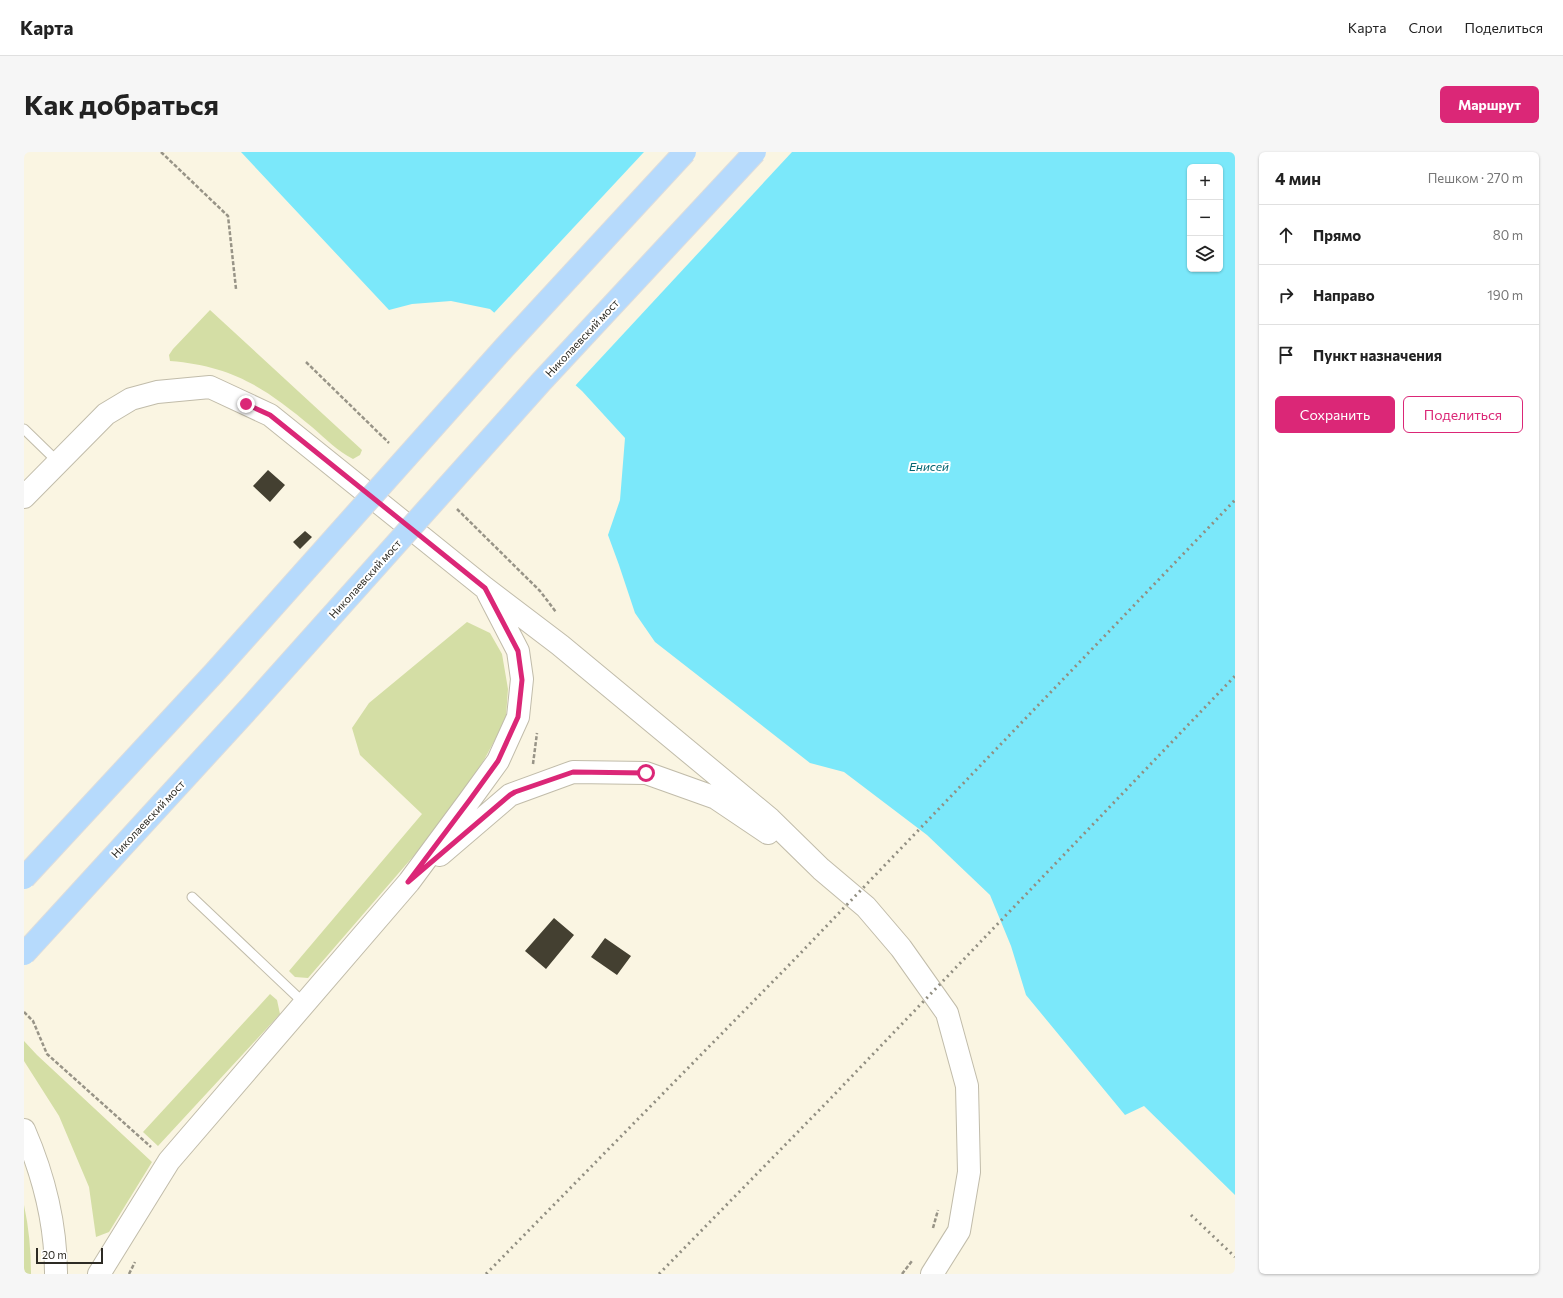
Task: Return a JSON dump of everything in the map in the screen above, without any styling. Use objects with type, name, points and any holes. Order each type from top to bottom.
[{"type":"main road","points":[[24,878],[214,673],[504,348],[685,152]]},
{"type":"main road","name":"Николаевский мост","points":[[24,954],[252,705],[541,382],[755,152]]},
{"type":"main road","points":[[24,497],[106,414],[131,399],[157,392],[210,387],[270,415],[485,588],[560,645],[770,818],[821,869],[866,907],[896,942],[946,1013],[968,1086],[969,1172],[959,1231],[932,1274]]},
{"type":"main road","points":[[99,1274],[169,1161],[408,882],[498,761],[518,717],[522,680],[518,651],[485,588]]},
{"type":"main road","points":[[408,882],[510,795],[573,772],[646,773],[716,798],[821,869]]},
{"type":"main road","points":[[24,1130],[35,1155],[46,1188],[56,1257],[56,1274]]},
{"type":"lane","points":[[24,429],[58,462]]},
{"type":"lane","points":[[192,897],[305,1004]]},
{"type":"path","points":[[161,152],[228,216],[236,289]]},
{"type":"path","points":[[24,1012],[33,1021],[47,1054],[152,1147]]},
{"type":"green space","points":[[210,310],[362,450],[360,455],[353,459],[342,452],[279,401],[247,381],[212,368],[170,361],[169,355],[173,349]]},
{"type":"green space","points":[[467,622],[490,633],[502,654],[508,689],[506,716],[498,734],[484,760],[442,823],[308,978],[295,977],[289,971],[422,814],[360,755],[352,728],[369,703]]},
{"type":"green space","points":[[270,994],[277,1000],[280,1014],[158,1146],[143,1132]]},
{"type":"green space","points":[[24,1041],[37,1055],[152,1162],[109,1232],[96,1237],[89,1187],[59,1116],[24,1061]]},
{"type":"green space","points":[[24,1205],[31,1257],[31,1274],[24,1274]]},
{"type":"water","name":"Енисей","points":[[241,152],[1235,152],[1235,1195],[1144,1106],[1125,1115],[1026,995],[1011,946],[990,895],[927,835],[844,772],[810,763],[655,642],[635,613],[608,535],[620,500],[625,438],[582,391],[490,309],[451,301],[412,304],[389,310]]},
{"type":"pier","points":[[644,152],[792,152],[574,387],[493,314]]},
{"type":"building","points":[[268,470],[285,485],[270,502],[253,486]]},
{"type":"building","points":[[305,531],[312,537],[300,549],[293,542]]},
{"type":"building","points":[[554,918],[574,935],[546,969],[525,951]]},
{"type":"building","points":[[605,938],[631,956],[617,975],[591,957]]},
{"type":"railway","points":[[486,1274],[792,962],[1235,500]]},
{"type":"railway","points":[[659,1274],[832,1097],[1235,676]]},
{"type":"railway","points":[[1191,1215],[1235,1257]]},
{"type":"route","points":[[246,404],[270,415],[485,588],[518,651],[522,680],[518,717],[498,761],[408,882],[515,792],[573,772],[646,773]]}]
